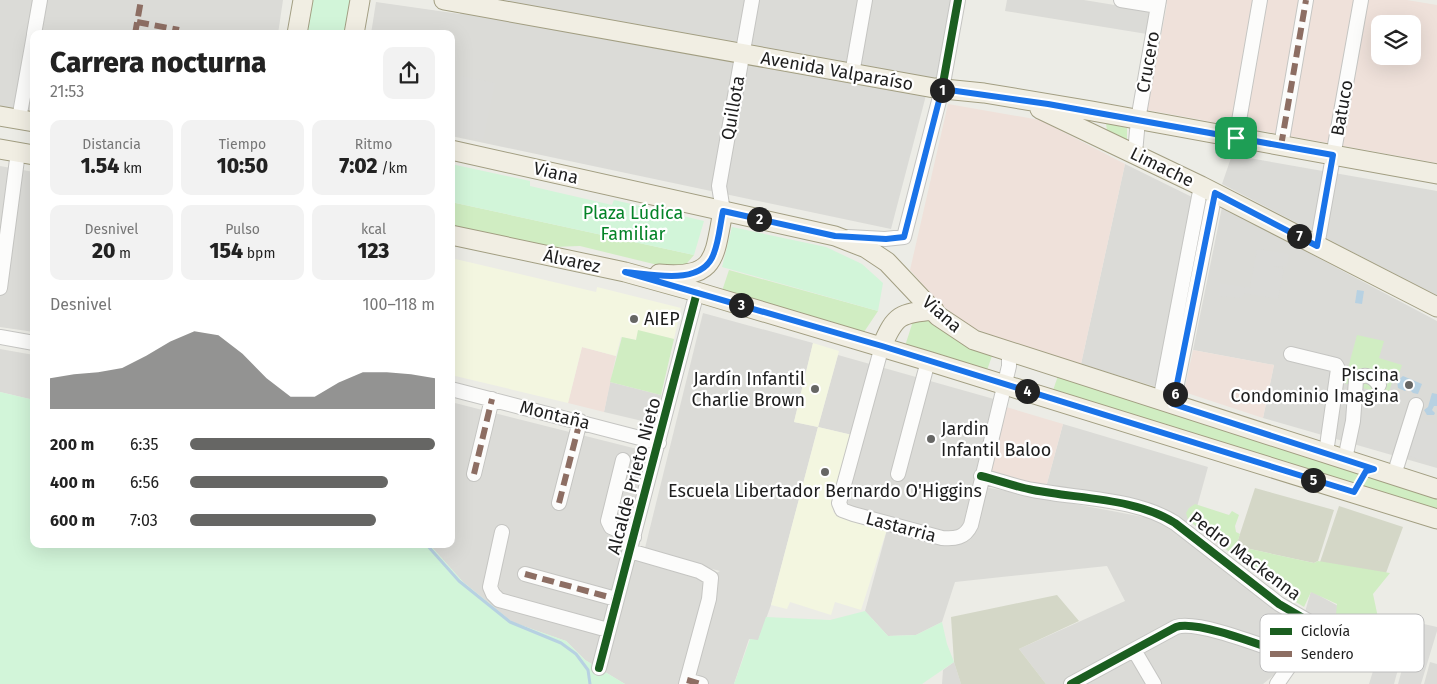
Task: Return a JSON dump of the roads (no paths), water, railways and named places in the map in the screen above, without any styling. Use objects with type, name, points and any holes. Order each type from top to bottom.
[{"type":"main road","points":[[298,30],[302,0]]},
{"type":"main road","points":[[355,30],[360,0]]},
{"type":"main road","name":"Avenida Valparaíso","points":[[444,0],[852,74],[1018,99],[1437,174]]},
{"type":"main road","name":"Limache","points":[[1018,99],[1135,153],[1437,307]]},
{"type":"main road","points":[[0,116],[29,123],[17,152]]},
{"type":"main road","name":"Viana","points":[[455,151],[835,236],[866,248],[887,262],[934,310],[954,328],[968,336],[1009,352],[1437,488]]},
{"type":"main road","points":[[625,272],[681,276],[694,274],[705,267],[714,254],[723,211]]},
{"type":"main road","name":"Álvarez","points":[[455,236],[625,272],[697,292],[882,346],[1437,519]]},
{"type":"main road","points":[[882,346],[891,326],[899,317],[909,312],[934,310]]},
{"type":"main road","points":[[1354,492],[1366,471],[1374,469]]},
{"type":"street","points":[[35,30],[40,0]]},
{"type":"street","name":"Quillota","points":[[723,211],[720,186],[752,0]]},
{"type":"street","points":[[852,74],[865,0]]},
{"type":"street","points":[[835,236],[886,239],[904,237],[942,89],[958,0]]},
{"type":"street","points":[[1121,0],[1159,3]]},
{"type":"street","points":[[1236,138],[1260,0]]},
{"type":"street","points":[[1281,146],[1306,0]]},
{"type":"street","name":"Batuco","points":[[1317,246],[1361,0]]},
{"type":"street","name":"Crucero","points":[[1135,153],[1138,120],[1159,3]]},
{"type":"street","points":[[29,123],[30,105]]},
{"type":"street","points":[[0,288],[17,152]]},
{"type":"street","points":[[702,206],[720,186]]},
{"type":"street","points":[[1167,402],[1208,190]]},
{"type":"street","name":"Alcalde Prieto Nieto","points":[[599,668],[697,292]]},
{"type":"street","points":[[0,337],[30,343]]},
{"type":"street","name":"Lastarria","points":[[882,346],[840,504],[842,510],[942,538],[956,539],[965,534],[971,525],[981,476]]},
{"type":"street","points":[[981,476],[1004,384],[1009,352]]},
{"type":"street","points":[[1291,354],[1336,365],[1338,369],[1326,453]]},
{"type":"street","points":[[898,474],[928,361]]},
{"type":"street","points":[[1345,460],[1353,421],[1356,380],[1366,375],[1371,376],[1379,385]]},
{"type":"street","name":"Montaña","points":[[455,390],[659,443]]},
{"type":"street","points":[[474,474],[492,399]]},
{"type":"street","points":[[1394,475],[1416,405]]},
{"type":"street","points":[[560,503],[580,421]]},
{"type":"street","points":[[623,460],[608,525],[632,544],[699,571],[711,578],[712,582],[708,599],[686,682],[701,684]]},
{"type":"street","points":[[966,506],[977,464],[985,460]]},
{"type":"street","name":"Pedro Mackenna","points":[[981,476],[1032,490],[1139,507],[1167,518],[1279,604],[1296,614]]},
{"type":"street","points":[[502,532],[490,587],[492,594],[498,600],[608,630]]},
{"type":"street","points":[[524,574],[616,599]]},
{"type":"street","name":"Pedro Mackenna","points":[[1071,684],[1176,627],[1185,624],[1204,628],[1260,646]]},
{"type":"street","points":[[1134,650],[1154,684]]},
{"type":"street","points":[[1277,684],[1285,672]]},
{"type":"water","points":[[1357,290],[1364,291],[1362,304],[1355,303]]},
{"type":"water","name":"Piscina Condominio Imagina","points":[[1403,376],[1422,384],[1418,394],[1413,393],[1408,388],[1405,391],[1398,388],[1397,381]]},
{"type":"water","points":[[1432,393],[1437,394],[1437,406],[1434,406],[1432,410],[1435,413],[1434,415],[1427,415],[1424,410],[1428,407]]},
{"type":"waterway","points":[[430,548],[459,581],[510,622],[561,643],[576,654],[588,670],[590,684]]},
{"type":"place","name":"AIEP","points":[[634,319]]},
{"type":"place","name":"Piscina Condominio Imagina","points":[[1409,385]]},
{"type":"place","name":"Jardín Infantil Charlie Brown","points":[[815,389]]},
{"type":"place","name":"Jardin Infantil Baloo","points":[[931,439]]},
{"type":"place","name":"Escuela Libertador Bernardo O'Higgins","points":[[825,472]]},
{"type":"park label","name":"Plaza Lúdica Familiar","points":[[633,223]]}]
